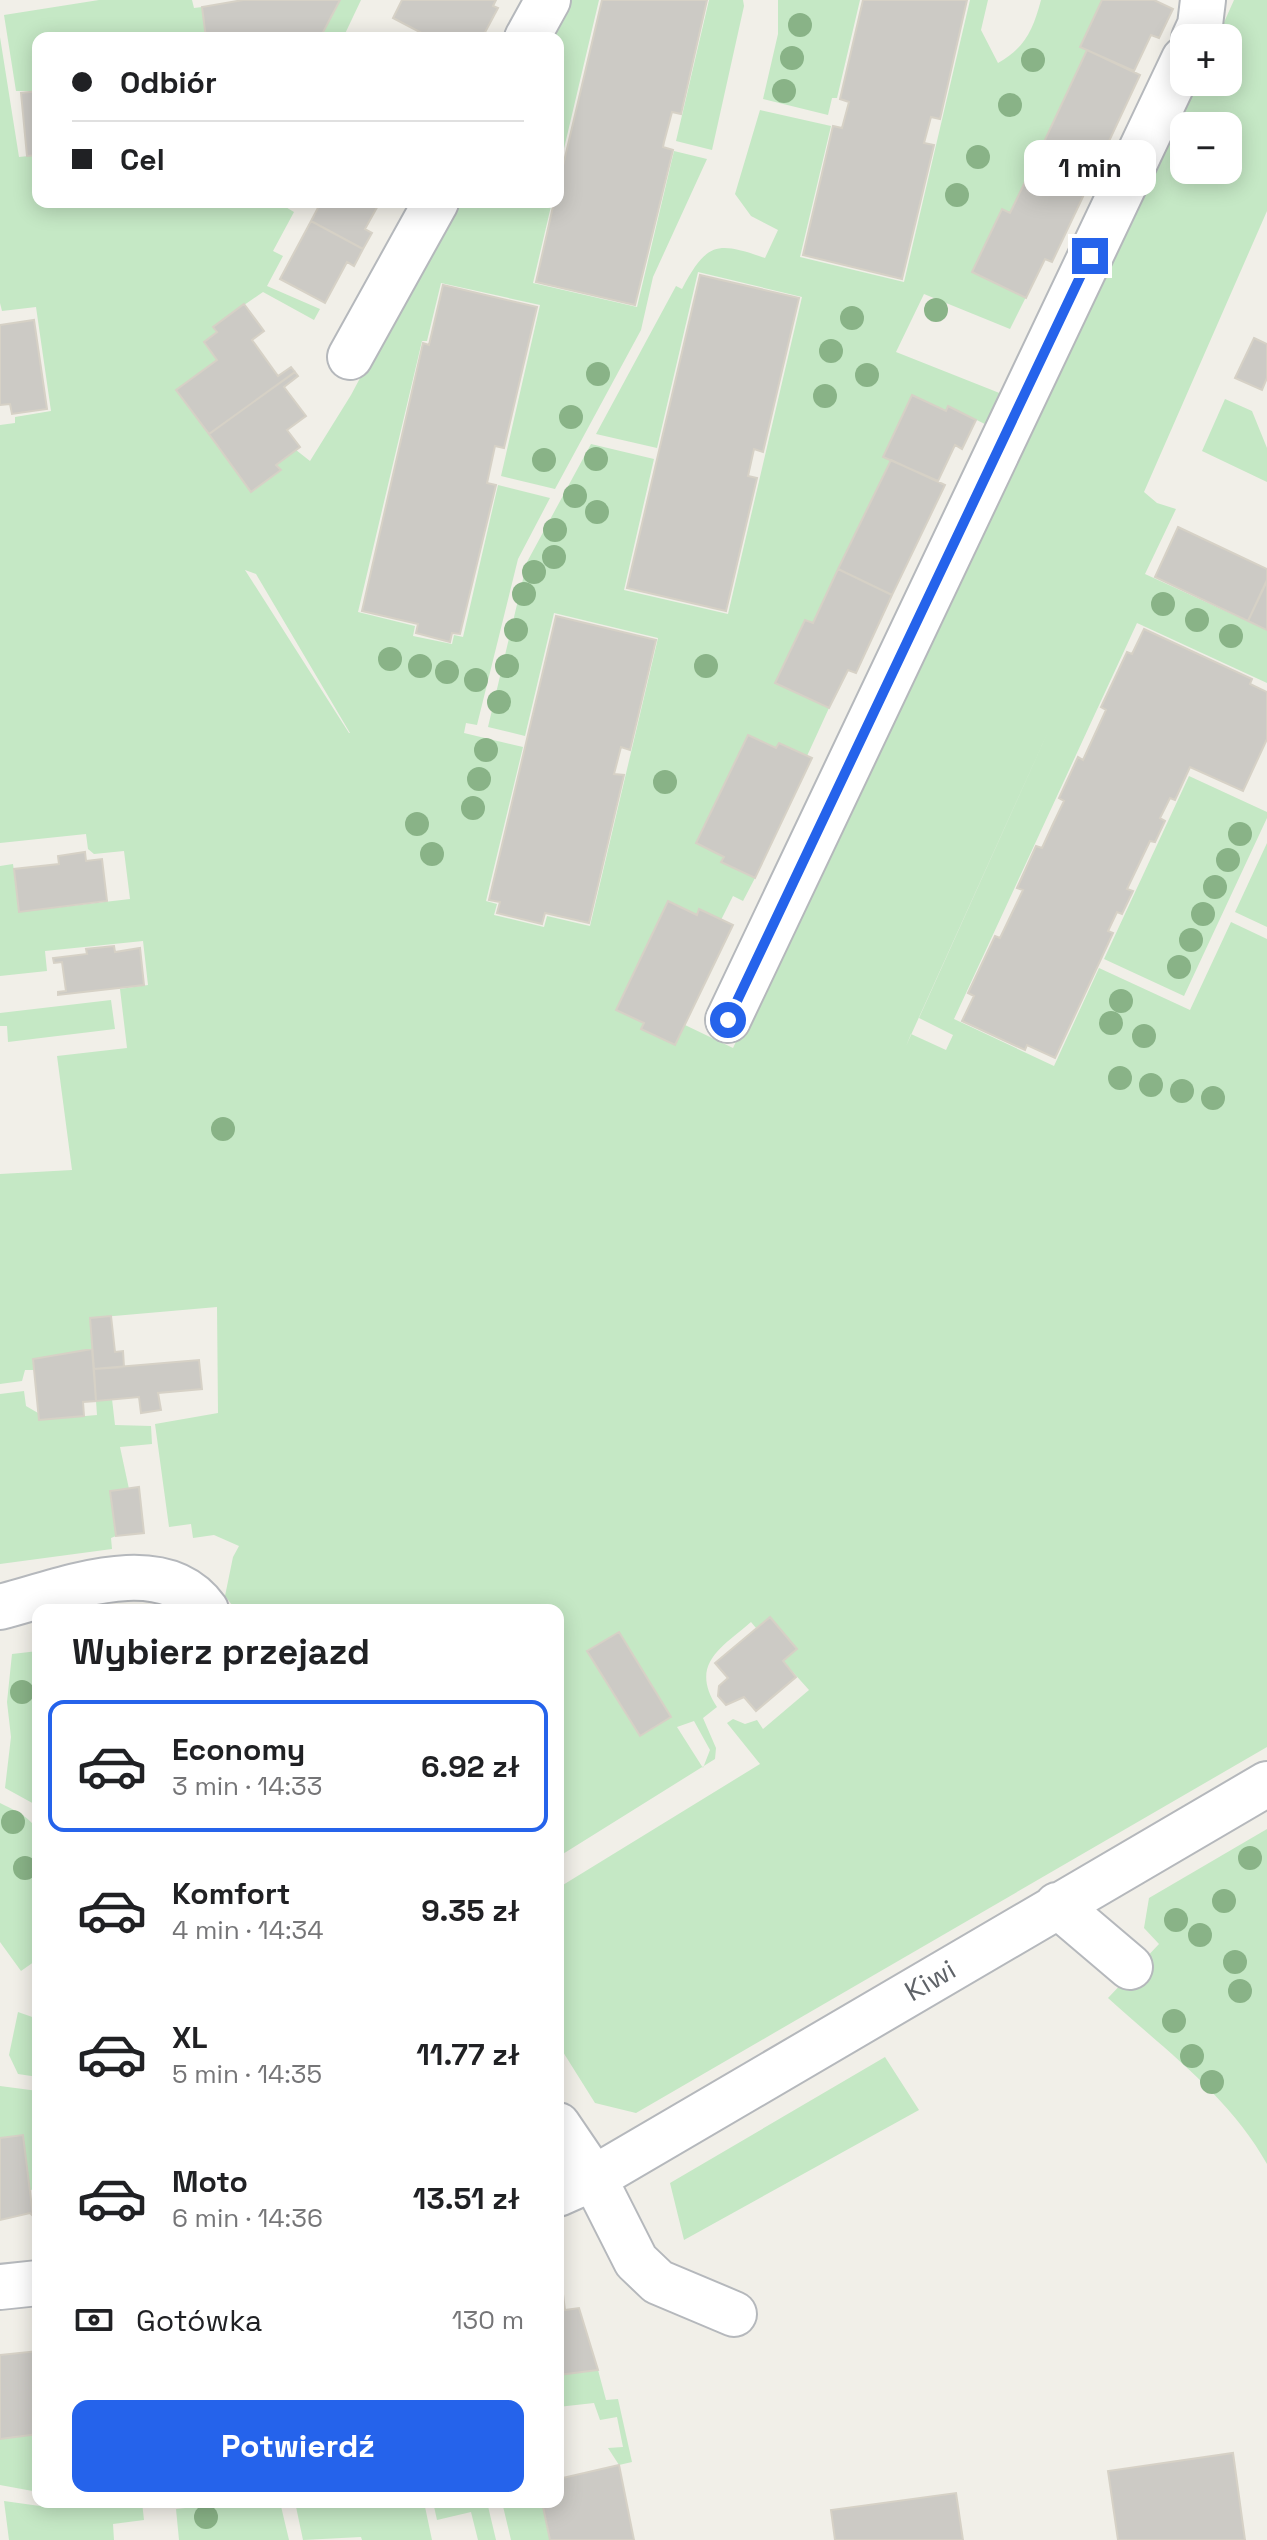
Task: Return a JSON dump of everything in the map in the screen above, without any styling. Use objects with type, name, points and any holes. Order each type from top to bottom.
[{"type":"street","points":[[530,32],[548,0]]},
{"type":"street","points":[[1200,24],[1203,0]]},
{"type":"street","points":[[728,1020],[1170,89]]},
{"type":"street","points":[[350,357],[433,208]]},
{"type":"street","points":[[0,1607],[125,1577],[149,1576],[175,1584],[201,1604]]},
{"type":"street","name":"Kiwi","points":[[576,2186],[1267,1784]]},
{"type":"street","points":[[1057,1905],[1130,1967]]},
{"type":"street","points":[[564,2145],[576,2186],[636,2261],[658,2282],[734,2314]]},
{"type":"street","points":[[0,2287],[32,2284]]},
{"type":"green space","points":[[99,0],[192,0],[194,8],[202,7],[205,32],[32,32],[32,91],[16,91],[4,15]]},
{"type":"green space","points":[[340,0],[361,0],[346,32],[323,32]]},
{"type":"green space","points":[[563,0],[599,0],[564,149],[564,32],[545,32]]},
{"type":"green space","points":[[709,0],[743,0],[744,6],[712,150],[676,141]]},
{"type":"green space","points":[[778,0],[860,0],[837,98],[832,98],[828,115],[763,99],[778,34]]},
{"type":"green space","points":[[970,0],[988,0],[981,30],[998,63],[1015,51],[1027,37],[1041,0],[1102,0],[1080,46],[1087,50],[1010,213],[1002,210],[972,272],[1026,297],[1010,329],[924,294],[896,352],[1007,396],[991,427],[948,406],[946,411],[912,396],[883,457],[891,461],[813,623],[805,620],[776,683],[829,708],[807,756],[779,743],[776,748],[748,735],[696,843],[724,857],[722,862],[755,878],[743,901],[733,896],[721,920],[699,910],[697,915],[668,902],[616,1009],[644,1023],[685,1025],[733,1048],[1170,136],[1170,184],[1242,184],[1242,112],[1182,112],[1189,96],[1242,96],[1242,24],[1223,24],[1234,0],[1267,0],[1267,211],[1144,492],[1157,503],[1176,509],[1145,574],[1267,630],[1267,683],[1137,623],[954,1019],[1054,1066],[1099,968],[1190,1010],[1231,922],[1267,939],[1267,1747],[636,2113],[595,2103],[564,2054],[564,1884],[760,1764],[727,1723],[733,1719],[745,1724],[757,1720],[763,1729],[809,1690],[783,1661],[797,1649],[770,1617],[756,1628],[751,1622],[720,1649],[708,1668],[706,1679],[709,1692],[717,1707],[703,1718],[716,1748],[715,1759],[704,1766],[710,1750],[694,1721],[677,1727],[702,1767],[564,1853],[564,1604],[231,1604],[225,1596],[233,1557],[239,1546],[214,1535],[193,1538],[191,1524],[169,1527],[155,1424],[218,1413],[217,1307],[91,1318],[92,1349],[34,1359],[34,1370],[25,1370],[22,1381],[0,1384],[0,1174],[72,1170],[57,1056],[127,1048],[120,989],[148,985],[143,941],[45,951],[47,971],[0,976],[0,866],[13,864],[19,912],[130,899],[124,851],[94,854],[88,849],[86,834],[0,843],[0,425],[15,423],[15,417],[51,411],[36,307],[2,311],[0,303],[0,37],[19,157],[32,156],[32,208],[287,208],[294,212],[273,251],[283,256],[267,286],[320,309],[314,320],[263,292],[214,326],[217,332],[204,343],[217,360],[177,390],[252,492],[280,471],[276,465],[296,450],[310,461],[351,395],[451,208],[551,208],[533,283],[637,307],[674,151],[707,159],[653,277],[641,330],[555,489],[501,476],[540,305],[441,283],[427,341],[422,341],[358,612],[415,626],[413,636],[452,644],[454,635],[463,637],[498,485],[550,498],[518,559],[477,725],[466,723],[464,733],[523,747],[486,901],[497,904],[494,915],[544,927],[547,916],[590,926],[658,638],[554,613],[525,736],[488,727],[527,562],[591,444],[654,459],[624,590],[728,614],[802,297],[698,272],[657,448],[596,434],[676,286],[682,289],[699,262],[707,254],[725,248],[765,258],[778,230],[751,216],[735,194],[760,110],[831,126],[800,257],[904,282]],"holes":[[[245,570],[256,574],[350,733]],[[1056,714],[919,1018],[953,1035],[946,1050],[911,1034]]]},
{"type":"green space","points":[[1225,399],[1252,411],[1267,448],[1267,482],[1202,451]]},
{"type":"green space","points":[[1189,776],[1267,812],[1267,818],[1184,996],[1104,959]]},
{"type":"green space","points":[[1267,843],[1267,927],[1235,912]]},
{"type":"green space","points":[[111,1000],[115,1029],[8,1042],[7,1026],[0,1026],[0,1013]]},
{"type":"green space","points":[[24,1391],[26,1406],[38,1413],[39,1420],[97,1415],[96,1401],[112,1399],[115,1425],[151,1426],[152,1444],[120,1447],[129,1489],[110,1492],[116,1536],[111,1538],[112,1549],[0,1564],[0,1394]]},
{"type":"green space","points":[[32,1652],[32,1803],[5,1788],[11,1737],[7,1702],[12,1654]]},
{"type":"green space","points":[[0,1803],[32,1823],[32,1963],[21,1971],[0,1942]]},
{"type":"green space","points":[[1267,1829],[1267,2164],[1252,2140],[1215,2095],[1108,1998],[1159,1944],[1144,1928],[1149,1898]]},
{"type":"green space","points":[[18,2012],[32,2017],[32,2076],[18,2074],[9,2055]]},
{"type":"green space","points":[[885,2057],[919,2110],[684,2240],[670,2183]]},
{"type":"green space","points":[[0,2086],[32,2090],[32,2190],[23,2135],[0,2138]]},
{"type":"green space","points":[[598,2370],[606,2400],[618,2399],[632,2462],[619,2465],[608,2448],[623,2447],[617,2417],[600,2420],[594,2403],[564,2406],[564,2374]]},
{"type":"green space","points":[[32,2435],[32,2491],[0,2485],[0,2439]]},
{"type":"green space","points":[[4,2501],[32,2505],[32,2508],[143,2508],[144,2520],[113,2524],[114,2540],[9,2540]]},
{"type":"green space","points":[[281,2508],[289,2540],[179,2540],[176,2509]]},
{"type":"green space","points":[[296,2508],[425,2508],[432,2540],[362,2540],[361,2537],[303,2540]]},
{"type":"green space","points":[[434,2508],[488,2508],[496,2540],[478,2540],[471,2512],[437,2520]]},
{"type":"green space","points":[[503,2508],[543,2508],[550,2540],[511,2540]]},
{"type":"building","points":[[243,0],[340,0],[323,32],[205,32],[202,7]]},
{"type":"building","points":[[402,0],[496,0],[493,6],[498,8],[485,32],[420,32],[393,18]]},
{"type":"building","points":[[602,0],[707,0],[681,114],[672,112],[664,142],[663,147],[673,150],[635,305],[536,282],[553,208],[564,208],[564,162]]},
{"type":"building","points":[[863,0],[967,0],[940,119],[931,117],[924,143],[934,145],[902,279],[803,255],[833,126],[842,128],[849,102],[840,99]]},
{"type":"building","points":[[1102,0],[1154,0],[1173,9],[1159,38],[1151,35],[1134,71],[1080,47]]},
{"type":"building","points":[[1087,50],[1140,75],[1089,184],[1036,159]]},
{"type":"building","points":[[32,92],[32,156],[27,156],[21,93]]},
{"type":"building","points":[[1036,159],[1089,184],[1052,262],[1045,259],[1026,298],[972,272],[1002,209],[1010,213]]},
{"type":"building","points":[[318,208],[377,208],[365,229],[372,233],[363,249],[311,221]]},
{"type":"building","points":[[311,221],[363,249],[354,266],[347,262],[325,303],[280,279]]},
{"type":"building","points":[[700,275],[799,298],[763,452],[754,449],[748,476],[757,478],[726,611],[627,588]]},
{"type":"building","points":[[443,285],[537,307],[504,448],[495,446],[487,483],[496,485],[460,634],[452,633],[450,642],[416,633],[418,624],[362,611],[423,343],[429,345]]},
{"type":"building","points":[[244,304],[264,331],[252,340],[278,376],[291,367],[295,372],[209,434],[176,390],[217,360],[204,342],[217,332],[213,327]]},
{"type":"building","points":[[34,320],[47,409],[12,414],[10,404],[0,405],[0,325]]},
{"type":"building","points":[[1254,338],[1267,344],[1267,378],[1262,390],[1235,378]]},
{"type":"building","points":[[295,372],[298,376],[284,387],[306,416],[287,430],[300,447],[276,465],[281,470],[251,492],[209,434]]},
{"type":"building","points":[[912,395],[946,411],[948,406],[976,420],[962,449],[955,445],[938,481],[883,457]]},
{"type":"building","points":[[891,460],[945,485],[892,595],[838,569]]},
{"type":"building","points":[[1178,527],[1267,569],[1267,580],[1248,621],[1155,577]]},
{"type":"building","points":[[838,569],[892,595],[856,673],[848,670],[829,708],[775,683],[805,620],[813,623]]},
{"type":"building","points":[[1267,584],[1267,630],[1248,621]]},
{"type":"building","points":[[556,616],[656,640],[630,750],[621,747],[614,774],[624,775],[589,923],[545,913],[542,924],[497,913],[500,902],[489,900]]},
{"type":"building","points":[[1144,629],[1252,679],[1250,684],[1267,692],[1267,739],[1243,791],[1190,767],[1175,800],[1170,798],[1160,818],[1165,821],[1155,842],[1150,841],[1127,889],[1133,891],[1122,914],[1117,912],[1108,931],[1113,933],[1055,1058],[1027,1045],[1025,1050],[962,1021],[974,996],[968,993],[995,936],[1000,938],[1023,890],[1017,888],[1036,846],[1042,848],[1064,801],[1059,798],[1078,757],[1083,760],[1106,710],[1101,707],[1127,652],[1132,654]]},
{"type":"building","points":[[748,735],[776,748],[779,743],[812,758],[755,878],[721,862],[724,857],[696,843]]},
{"type":"building","points":[[85,852],[86,861],[102,859],[107,901],[19,912],[14,869],[59,864],[58,856]]},
{"type":"building","points":[[668,901],[697,915],[699,909],[733,925],[675,1045],[641,1029],[644,1023],[616,1010]]},
{"type":"building","points":[[114,946],[115,952],[140,948],[144,985],[58,995],[58,992],[66,991],[62,962],[54,963],[53,958],[87,954],[86,949]]},
{"type":"building","points":[[111,1316],[115,1352],[123,1351],[124,1367],[94,1369],[90,1318]]},
{"type":"building","points":[[92,1349],[96,1401],[83,1402],[84,1416],[39,1420],[33,1359]]},
{"type":"building","points":[[199,1360],[202,1389],[158,1393],[161,1410],[141,1413],[139,1397],[96,1401],[94,1369]]},
{"type":"building","points":[[139,1487],[144,1533],[116,1536],[110,1491]]},
{"type":"building","points":[[770,1617],[797,1649],[783,1661],[796,1677],[756,1711],[744,1697],[726,1705],[718,1696],[719,1686],[728,1678],[715,1663]]},
{"type":"building","points":[[619,1632],[671,1717],[640,1736],[587,1651]]},
{"type":"building","points":[[23,2135],[32,2215],[0,2220],[0,2138]]},
{"type":"building","points":[[564,2302],[565,2310],[579,2308],[598,2370],[564,2374]]},
{"type":"building","points":[[32,2352],[32,2435],[0,2439],[0,2355]]},
{"type":"building","points":[[1233,2453],[1245,2540],[1118,2540],[1108,2471]]},
{"type":"building","points":[[619,2465],[634,2540],[550,2540],[543,2508],[564,2508],[564,2478]]},
{"type":"building","points":[[956,2493],[963,2540],[835,2540],[831,2510]]},
{"type":"route","points":[[728,1020],[1090,256]]}]
